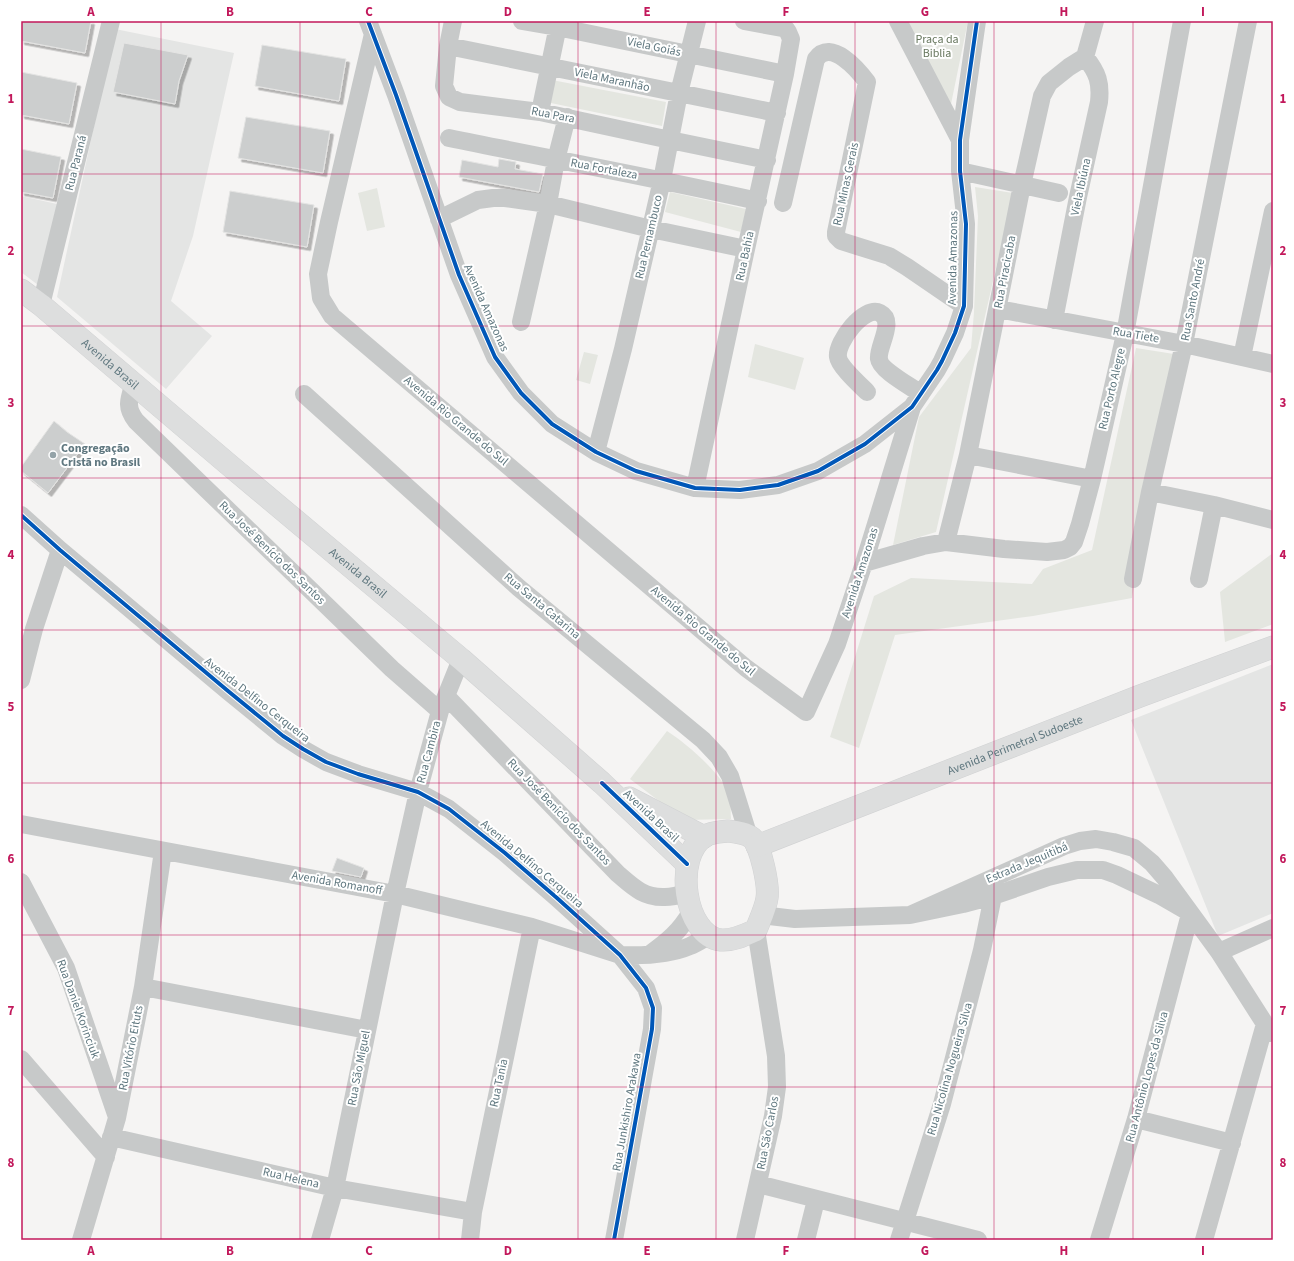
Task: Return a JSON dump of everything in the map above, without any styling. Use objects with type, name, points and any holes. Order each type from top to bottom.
[{"type":"main road","name":"Avenida Brasil","points":[[21,290],[41,304],[228,464],[461,659],[602,783],[687,864]]},
{"type":"main road","name":"Avenida Perimetral Sudoeste","points":[[753,841],[1273,647]]},
{"type":"main road","points":[[602,783],[652,811],[704,837]]},
{"type":"main road","points":[[728,831],[740,833],[753,841],[763,864],[768,898],[759,923],[731,939],[720,940],[710,936],[702,929],[689,903],[686,876],[687,864],[692,852],[704,837],[714,832],[728,831]]},
{"type":"street","name":"Rua Paraná","points":[[41,304],[112,21]]},
{"type":"street","points":[[448,46],[453,21]]},
{"type":"street","name":"Viela Goiás","points":[[522,21],[558,24],[689,55],[785,74]]},
{"type":"street","name":"Rua Pernambuco","points":[[596,452],[623,348],[662,180],[679,93],[697,21]]},
{"type":"street","name":"Rua Bahia","points":[[695,488],[746,249],[767,160],[791,38],[788,32],[782,28],[744,21]]},
{"type":"street","points":[[898,21],[960,140]]},
{"type":"street","name":"Avenida Amazonas","points":[[806,712],[837,644],[916,401],[942,361],[956,333],[964,306],[966,224],[960,171],[960,140],[977,21]]},
{"type":"street","points":[[1085,58],[1095,21]]},
{"type":"street","name":"Rua Porto Alegre","points":[[864,563],[946,542],[1004,549],[1047,552],[1064,550],[1070,547],[1074,542],[1092,479],[1125,334],[1182,21]]},
{"type":"street","name":"Rua Santo André","points":[[1133,579],[1150,492],[1184,344],[1248,21]]},
{"type":"street","points":[[540,112],[558,24]]},
{"type":"street","name":"Avenida Amazonas","points":[[371,27],[459,275],[496,357],[521,393],[552,424],[596,452],[636,471],[695,488],[740,490],[778,485],[818,471],[865,444],[916,401]]},
{"type":"street","name":"Avenida Rio Grande do Sul","points":[[371,27],[318,274],[321,298],[332,316],[746,668],[806,712]]},
{"type":"street","name":"Viela Maranhão","points":[[448,46],[777,113]]},
{"type":"street","name":"Rua Para","points":[[448,46],[444,86],[449,98],[460,102],[540,112],[567,117],[767,160]]},
{"type":"street","name":"Rua Minas Gerais","points":[[783,203],[816,59],[819,55],[825,52],[832,52],[848,61],[859,71],[867,82],[836,236],[841,241],[889,256],[964,306]]},
{"type":"street","name":"Rua Piracicaba","points":[[946,542],[968,455],[1022,185],[1042,96],[1049,82],[1069,67],[1085,58]]},
{"type":"street","name":"Viela Ibiúna","points":[[1054,320],[1099,102],[1100,90],[1097,74],[1092,65],[1085,58]]},
{"type":"street","points":[[521,322],[548,204],[556,160],[567,117]]},
{"type":"street","name":"Rua Fortaleza","points":[[449,138],[662,180],[758,201]]},
{"type":"street","points":[[960,171],[1059,193]]},
{"type":"street","points":[[439,219],[478,200],[505,198],[548,204],[746,249]]},
{"type":"street","points":[[1242,357],[1273,211]]},
{"type":"street","name":"Rua Tiete","points":[[998,309],[1184,344],[1273,364]]},
{"type":"street","points":[[867,392],[839,362],[838,348],[859,319],[870,312],[880,313],[885,317],[887,323],[879,360],[882,367],[916,401]]},
{"type":"street","name":"Rua José Benício dos Santos","points":[[134,383],[128,401],[128,409],[136,421],[392,669],[443,704]]},
{"type":"street","name":"Rua Santa Catarina","points":[[304,394],[519,588],[703,740],[719,757],[730,776],[753,841]]},
{"type":"street","points":[[968,455],[1092,479]]},
{"type":"street","points":[[1150,492],[1214,505],[1273,520]]},
{"type":"street","points":[[1199,579],[1214,505]]},
{"type":"street","name":"Avenida Delfino Cerqueira","points":[[21,515],[60,550],[283,736],[326,762],[358,774],[418,792],[449,809],[505,853],[620,955],[646,988]]},
{"type":"street","points":[[21,680],[34,628],[60,550]]},
{"type":"street","name":"Rua Cambira","points":[[395,894],[418,792],[443,704],[461,659]]},
{"type":"street","name":"Rua José Benicio dos Santos","points":[[443,704],[635,889],[649,896],[689,903]]},
{"type":"street","name":"Avenida Romanoff","points":[[21,824],[395,894],[532,927],[620,955],[634,956],[666,953],[692,946],[710,936]]},
{"type":"street","name":"Estrada Jequitibá","points":[[910,915],[1064,846],[1080,841],[1096,839],[1134,848],[1152,863],[1165,878],[1218,952],[1269,1028]]},
{"type":"street","name":"Rua Vitório Eituts","points":[[81,1240],[117,1118],[143,987],[164,851]]},
{"type":"street","name":"Estrada Jequitibá","points":[[759,923],[910,915],[993,896],[1048,877],[1077,870],[1102,870],[1159,895],[1190,914]]},
{"type":"street","name":"Rua Daniel Korinciuk","points":[[21,882],[66,968],[117,1118]]},
{"type":"street","name":"Rua São Miguel","points":[[320,1240],[335,1188],[395,894]]},
{"type":"street","name":"Rua Nicolina Nogueira Silva","points":[[900,1240],[942,1104],[982,950],[993,896]]},
{"type":"street","points":[[649,954],[677,933],[685,922],[689,903]]},
{"type":"street","name":"Rua Antônio Lopes da Silva","points":[[1099,1240],[1136,1119],[1190,914]]},
{"type":"street","name":"Rua São Carlos","points":[[744,1240],[773,1116],[777,1087],[776,1056],[759,923]]},
{"type":"street","name":"Rua Tania","points":[[470,1240],[473,1212],[532,927]]},
{"type":"street","points":[[1218,952],[1273,928]]},
{"type":"street","points":[[143,987],[367,1030]]},
{"type":"street","name":"Rua Junkishiro Arakawa","points":[[614,1240],[652,1029],[653,1008],[646,988]]},
{"type":"street","points":[[1204,1240],[1232,1143],[1269,1028]]},
{"type":"street","points":[[21,1059],[106,1157]]},
{"type":"street","points":[[1136,1119],[1232,1143]]},
{"type":"street","name":"Rua Helena","points":[[111,1137],[335,1188],[473,1212]]},
{"type":"street","points":[[758,1184],[978,1240]]},
{"type":"street","points":[[806,1240],[816,1200]]},
{"type":"shaded area","points":[[115,29],[234,53],[193,236],[171,301],[212,336],[166,389],[57,297]]},
{"type":"shaded area","points":[[21,196],[57,204],[38,285],[21,272]]},
{"type":"shaded area","points":[[1273,664],[1273,913],[1218,936],[1131,720]]},
{"type":"green space","name":"Praça da Biblia","points":[[901,21],[968,21],[950,109]]},
{"type":"green space","points":[[552,80],[666,102],[662,126],[546,102]]},
{"type":"green space","points":[[975,187],[1013,193],[936,532],[893,545],[919,417],[971,348],[978,216]]},
{"type":"green space","points":[[377,188],[385,227],[367,231],[358,193]]},
{"type":"green space","points":[[670,192],[746,209],[741,232],[665,212]]},
{"type":"green space","points":[[755,344],[804,358],[795,390],[748,377]]},
{"type":"green space","points":[[1136,348],[1174,354],[1132,598],[1033,616],[895,635],[859,748],[830,737],[874,596],[911,578],[1032,584],[1043,569],[1092,550]]},
{"type":"green space","points":[[584,352],[598,355],[590,384],[576,380]]},
{"type":"green space","points":[[1273,553],[1273,624],[1225,642],[1220,592]]},
{"type":"green space","points":[[667,731],[701,758],[723,783],[730,797],[731,819],[684,820],[630,779]]},
{"type":"building","points":[[21,21],[91,21],[85,53],[21,41]]},
{"type":"building","points":[[124,43],[188,55],[179,81],[175,104],[113,92]]},
{"type":"building","points":[[262,45],[346,59],[339,101],[255,86]]},
{"type":"building","points":[[21,72],[77,83],[69,124],[21,115]]},
{"type":"building","points":[[246,117],[330,131],[323,173],[238,158]]},
{"type":"building","points":[[21,149],[61,157],[53,198],[21,192]]},
{"type":"building","points":[[499,159],[516,162],[515,169],[543,174],[539,192],[459,177],[462,160],[498,167]]},
{"type":"building","points":[[230,191],[314,205],[307,247],[223,232]]},
{"type":"building","name":"Congregação Cristã no Brasil","points":[[54,421],[85,444],[48,493],[21,471],[21,467]]},
{"type":"building","points":[[337,858],[364,868],[361,877],[332,871]]},
{"type":"cycle path","points":[[368,21],[396,95],[459,275],[495,357],[521,393],[552,424],[596,452],[636,471],[695,488],[740,490],[778,485],[818,471],[865,444],[912,407],[942,361],[955,333],[964,306],[966,224],[960,171],[960,140],[977,21]]},
{"type":"cycle path","points":[[21,515],[60,550],[283,736],[326,762],[358,774],[418,792],[449,809],[505,853],[620,955],[646,988],[653,1008],[652,1029],[614,1240]]},
{"type":"cycle path","points":[[602,783],[687,864]]},
{"type":"place","name":"Congregação Cristã no Brasil","points":[[53,455]]}]
